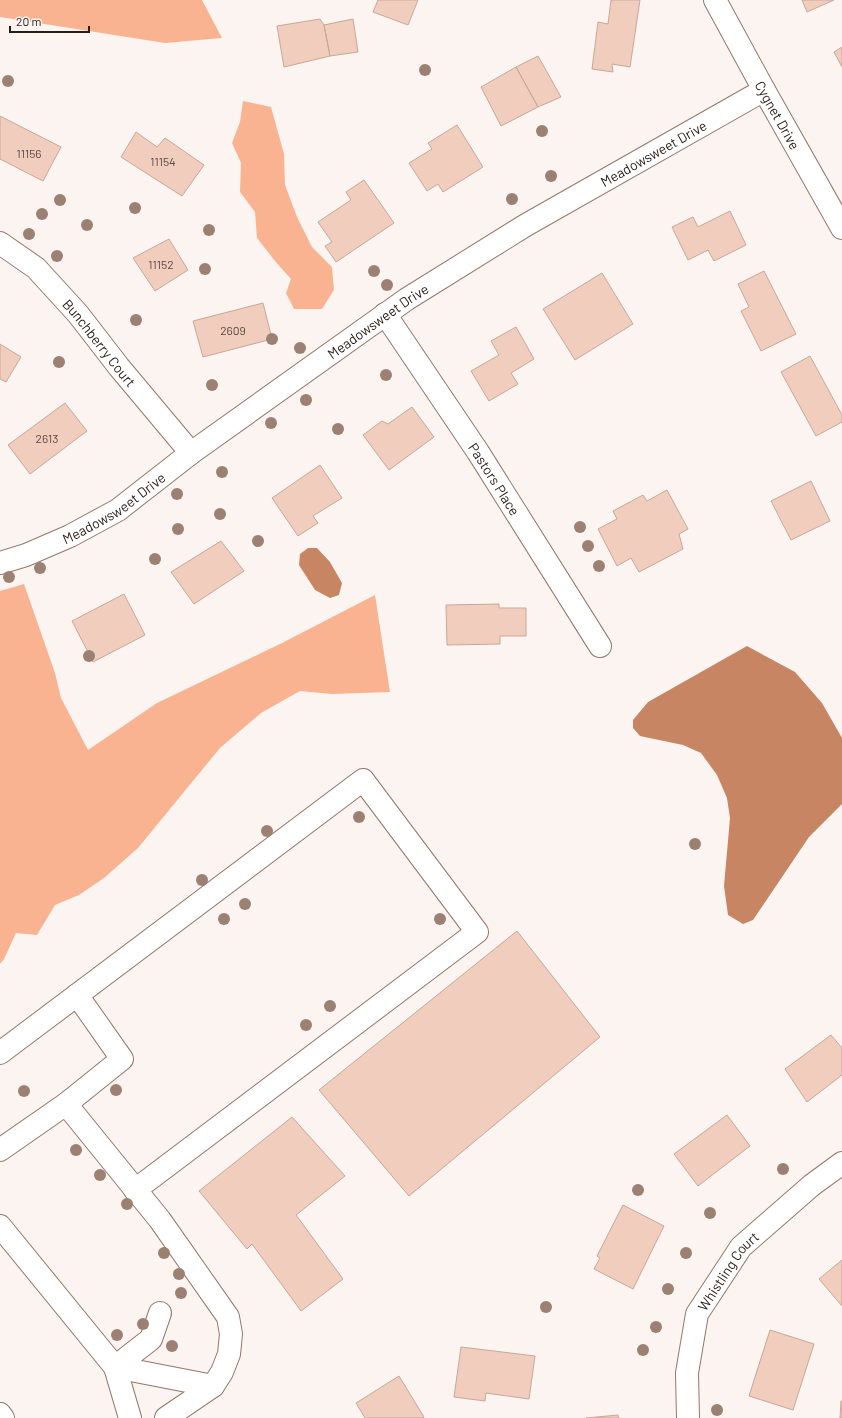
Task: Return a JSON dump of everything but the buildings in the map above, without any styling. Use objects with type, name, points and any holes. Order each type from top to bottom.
[{"type":"main road","name":"Cygnet Drive","points":[[715,0],[842,228]]},
{"type":"main road","name":"Meadowsweet Drive","points":[[0,563],[26,555],[70,536],[118,510],[191,453],[407,299],[526,224],[764,90]]},
{"type":"main road","name":"Bunchberry Court","points":[[0,243],[36,268],[78,314],[119,367],[191,453]]},
{"type":"main road","name":"Pastors Place","points":[[385,314],[478,452],[600,646]]},
{"type":"main road","points":[[0,1053],[364,780],[477,932],[135,1190]]},
{"type":"main road","points":[[0,1150],[66,1104],[122,1059],[77,995]]},
{"type":"main road","points":[[66,1104],[160,1220],[228,1317],[231,1334],[229,1354],[222,1372],[213,1386],[166,1418]]},
{"type":"main road","name":"Whistling Court","points":[[688,1418],[687,1373],[697,1314],[741,1247],[812,1185],[842,1163]]},
{"type":"main road","points":[[0,1226],[115,1367],[130,1418]]},
{"type":"main road","points":[[115,1367],[151,1339],[160,1313]]},
{"type":"main road","points":[[115,1367],[213,1386]]},
{"type":"main road","points":[[0,1414],[3,1418]]},
{"type":"shaded area","points":[[0,0],[202,0],[222,38],[165,43],[0,17]]},
{"type":"shaded area","points":[[243,101],[271,107],[284,154],[285,185],[297,217],[312,247],[332,267],[334,290],[322,309],[294,309],[286,293],[291,279],[257,238],[255,212],[240,192],[241,163],[232,143],[240,122]]},
{"type":"shaded area","points":[[308,548],[317,548],[330,562],[342,583],[339,595],[330,598],[315,590],[299,565],[300,554]]},
{"type":"shaded area","points":[[24,584],[55,673],[61,698],[88,750],[157,703],[282,643],[375,595],[390,692],[332,694],[300,691],[261,713],[220,748],[138,848],[104,878],[79,895],[55,905],[37,935],[16,933],[4,959],[0,964],[0,591]]},
{"type":"shaded area","points":[[747,646],[795,672],[822,703],[842,738],[842,804],[809,837],[753,920],[743,924],[728,915],[724,886],[730,818],[727,798],[717,775],[701,753],[683,745],[640,736],[633,728],[633,720],[648,702]]}]
